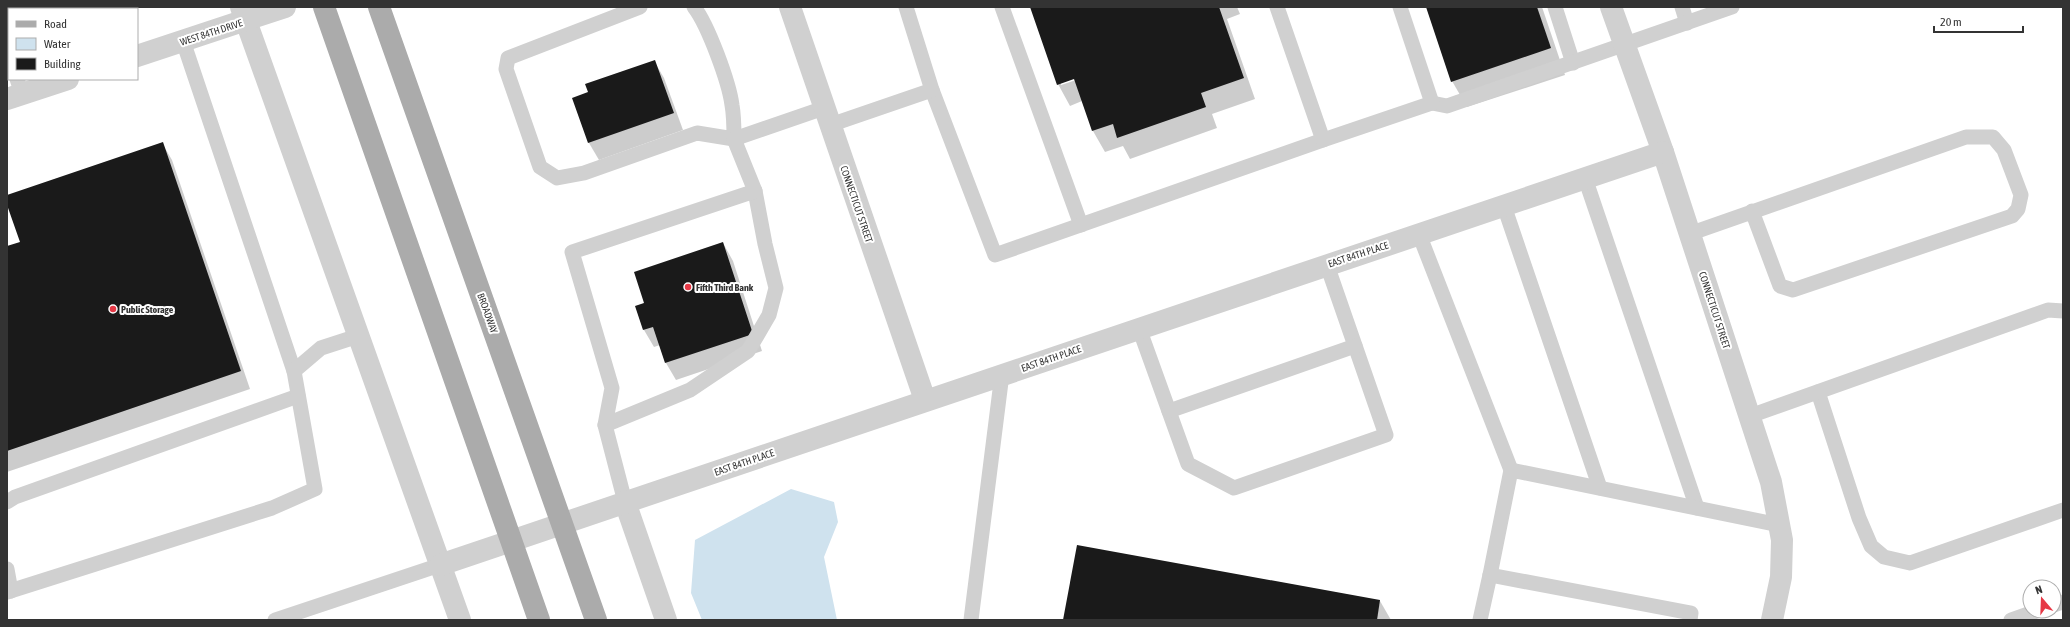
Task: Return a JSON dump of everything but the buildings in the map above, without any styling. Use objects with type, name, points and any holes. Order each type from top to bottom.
[{"type":"main road","points":[[324,7],[539,620]]},
{"type":"main road","name":"BROADWAY","points":[[379,7],[563,523],[596,620]]},
{"type":"street","name":"WEST 84TH DRIVE","points":[[138,56],[183,41],[243,14],[285,7]]},
{"type":"street","name":"CONNECTICUT STREET","points":[[790,7],[925,400]]},
{"type":"street","name":"CONNECTICUT STREET","points":[[1611,7],[1662,152],[1750,416],[1770,482],[1782,540],[1780,577],[1772,620]]},
{"type":"street","points":[[243,14],[460,620]]},
{"type":"street","points":[[15,91],[64,80]]},
{"type":"street","name":"EAST 84TH PLACE","points":[[440,565],[1662,152]]},
{"type":"street","points":[[625,502],[666,620]]},
{"type":"lane","points":[[640,7],[508,58],[506,69],[540,168],[557,178],[584,172],[696,133],[734,139],[932,90]]},
{"type":"lane","points":[[604,425],[690,390],[748,351],[769,315],[776,288],[765,244],[755,191],[734,139],[730,96],[702,18],[694,7]]},
{"type":"lane","points":[[906,7],[932,90],[996,255],[1432,103],[1447,106],[1732,7]]},
{"type":"lane","points":[[1002,7],[1081,225]]},
{"type":"lane","points":[[1277,7],[1323,140]]},
{"type":"lane","points":[[1400,7],[1432,103]]},
{"type":"lane","points":[[1555,7],[1574,63]]},
{"type":"lane","points":[[1682,7],[1687,23]]},
{"type":"lane","points":[[7,569],[9,591],[272,508],[315,489],[294,371],[183,41]]},
{"type":"lane","points":[[1689,234],[1752,211],[1966,137],[1993,137],[2004,150],[2021,195],[2018,209],[2012,216],[1794,290],[1780,286],[1752,211]]},
{"type":"lane","points":[[1585,178],[1697,508]]},
{"type":"lane","points":[[625,502],[604,425],[612,388],[572,252],[755,191]]},
{"type":"lane","points":[[1504,206],[1600,488]]},
{"type":"lane","points":[[1419,234],[1510,470],[1480,620]]},
{"type":"lane","points":[[1139,328],[1188,464],[1234,488],[1386,435],[1327,265]]},
{"type":"lane","points":[[1750,416],[2048,310],[2063,312]]},
{"type":"lane","points":[[294,371],[321,348],[358,336]]},
{"type":"lane","points":[[1169,411],[1355,346]]},
{"type":"lane","points":[[971,620],[1002,374]]},
{"type":"lane","points":[[1818,392],[1859,518],[1871,546],[1884,557],[1910,563],[2063,510]]},
{"type":"lane","points":[[7,502],[15,497],[298,396]]},
{"type":"lane","points":[[1510,470],[1779,525]]},
{"type":"lane","points":[[275,620],[440,565]]},
{"type":"lane","points":[[1490,575],[1691,613],[1690,620]]},
{"type":"lane","points":[[2011,620],[2022,616]]},
{"type":"water","points":[[791,489],[834,502],[838,522],[824,557],[837,620],[702,620],[691,593],[695,540]]},
{"type":"place","name":"Fifth Third Bank","points":[[688,287]]},
{"type":"place","name":"Public Storage","points":[[113,309]]}]
